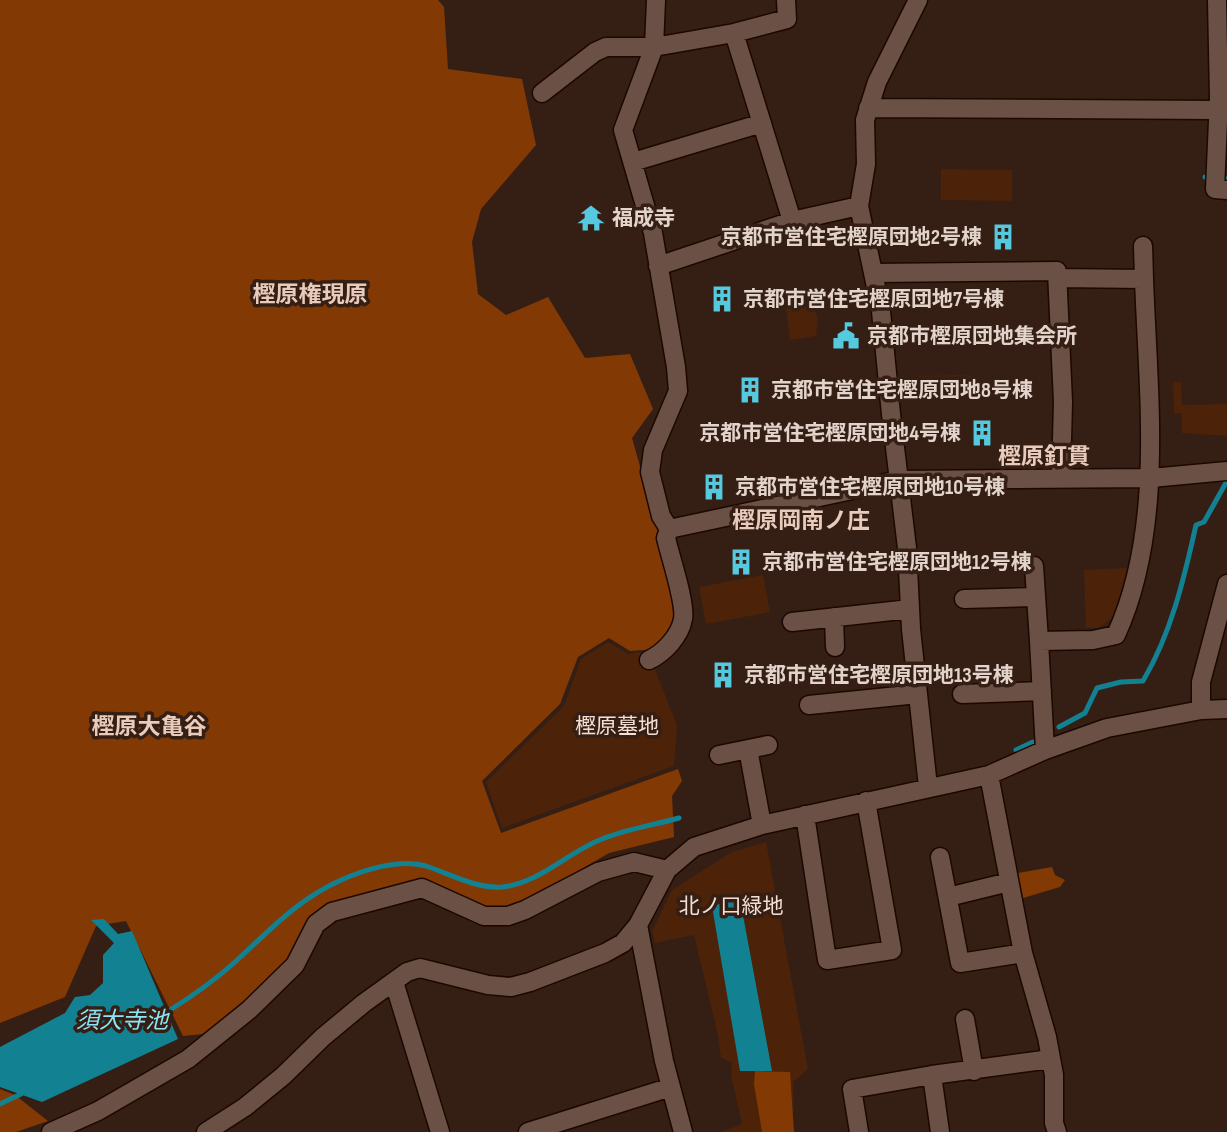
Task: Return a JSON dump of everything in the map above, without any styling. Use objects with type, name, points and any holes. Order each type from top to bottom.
[{"type":"street","points":[[656,0],[654,47],[623,130],[653,233],[676,367],[678,391],[653,450],[650,472],[661,516],[669,529]]},
{"type":"street","points":[[542,93],[595,51],[606,47],[654,47],[734,33],[787,19],[786,0]]},
{"type":"street","points":[[918,0],[877,82],[868,108],[865,120],[866,164],[859,206],[881,311],[907,548],[928,787]]},
{"type":"street","points":[[1217,0],[1221,102],[1219,182]]},
{"type":"street","points":[[734,33],[792,221]]},
{"type":"street","points":[[868,108],[1221,102]]},
{"type":"street","points":[[633,162],[762,123]]},
{"type":"street","points":[[658,265],[792,221],[859,206]]},
{"type":"street","points":[[1039,641],[1093,640],[1115,635],[1125,614],[1142,547],[1151,478],[1143,246]]},
{"type":"street","points":[[874,273],[1057,271],[1063,402],[1062,478]]},
{"type":"street","points":[[1058,278],[1144,279]]},
{"type":"street","points":[[669,529],[899,480],[1151,478],[1227,471]]},
{"type":"street","points":[[649,660],[660,655],[674,637],[683,618],[666,538],[669,529]]},
{"type":"street","points":[[1034,566],[1045,750]]},
{"type":"street","points":[[1201,710],[1201,682],[1227,584]]},
{"type":"street","points":[[964,599],[1036,597]]},
{"type":"street","points":[[792,622],[911,609]]},
{"type":"street","points":[[834,617],[835,647]]},
{"type":"street","points":[[962,694],[1042,691]]},
{"type":"street","points":[[809,705],[918,694]]},
{"type":"street","points":[[206,1132],[246,1107],[323,1037],[407,972],[421,968],[475,982],[510,987],[605,953],[622,943],[638,925],[667,870],[694,847],[762,825],[989,775],[1045,750],[1107,728],[1201,710],[1227,709]]},
{"type":"street","points":[[719,755],[768,744]]},
{"type":"street","points":[[748,749],[762,825]]},
{"type":"street","points":[[989,775],[1024,953],[1051,1059],[1054,1075],[1054,1123],[1057,1132]]},
{"type":"street","points":[[805,815],[827,960],[892,950],[866,801]]},
{"type":"street","points":[[940,857],[960,963],[1024,953]]},
{"type":"street","points":[[51,1132],[98,1111],[188,1059],[249,1010],[295,965],[316,924],[332,912],[422,888],[484,916],[508,916],[598,872],[634,862],[667,870]]},
{"type":"street","points":[[948,897],[1009,882]]},
{"type":"street","points":[[638,925],[671,1087],[683,1132]]},
{"type":"street","points":[[394,982],[440,1132]]},
{"type":"street","points":[[965,1019],[974,1071]]},
{"type":"street","points":[[859,1132],[852,1089],[1051,1059]]},
{"type":"street","points":[[932,1075],[940,1132]]},
{"type":"street","points":[[528,1132],[671,1087]]},
{"type":"green space","points":[[941,169],[1012,170],[1012,201],[941,200]]},
{"type":"green space","points":[[811,303],[818,319],[816,336],[790,340],[786,306]]},
{"type":"green space","points":[[970,375],[970,393],[918,393],[918,376]]},
{"type":"green space","points":[[1173,382],[1181,382],[1182,405],[1227,404],[1227,436],[1182,433],[1182,413],[1174,413]]},
{"type":"green space","points":[[1128,568],[1114,617],[1098,628],[1086,628],[1084,570]]},
{"type":"green space","points":[[763,575],[770,612],[706,624],[699,587]]},
{"type":"green space","name":"樫原墓地","points":[[608,642],[628,654],[639,652],[652,662],[677,725],[674,766],[502,828],[486,782],[564,706],[581,659]]},
{"type":"green space","name":"北ノ口緑地","points":[[766,842],[808,1069],[793,1082],[794,1111],[763,1127],[764,1132],[721,1132],[742,1124],[731,1075],[732,1063],[721,1058],[694,935],[655,943],[652,931],[672,890],[732,852]]},
{"type":"shaded area","points":[[0,0],[438,0],[444,7],[448,69],[522,79],[536,145],[481,209],[472,242],[478,294],[506,315],[548,297],[585,358],[630,354],[653,409],[632,438],[681,612],[659,649],[630,651],[609,638],[578,657],[560,704],[482,781],[501,833],[678,769],[682,781],[672,796],[674,837],[609,853],[523,903],[486,911],[436,892],[331,915],[213,1033],[183,1036],[126,921],[96,926],[65,997],[0,1023]]},
{"type":"shaded area","points":[[1052,867],[1055,875],[1065,880],[1060,887],[1023,898],[1018,873]]},
{"type":"shaded area","points":[[755,1071],[790,1072],[794,1132],[762,1132],[754,1084]]},
{"type":"shaded area","points":[[0,1089],[15,1095],[48,1121],[16,1132],[0,1132]]},
{"type":"water","points":[[740,899],[772,1071],[740,1071],[712,906]]},
{"type":"water","name":"須大寺池","points":[[104,919],[118,934],[132,931],[178,1039],[42,1102],[0,1087],[0,1047],[65,1013],[75,997],[90,995],[103,983],[103,955],[114,943],[91,920]]},
{"type":"waterway","points":[[1205,177],[1227,179]]},
{"type":"waterway","points":[[1059,727],[1085,713],[1097,688],[1121,682],[1143,681],[1169,625],[1196,525],[1204,522],[1227,481]]},
{"type":"waterway","points":[[1016,750],[1033,742]]},
{"type":"waterway","points":[[167,1012],[219,976],[310,897],[370,869],[393,864],[416,864],[473,883],[502,887],[529,880],[602,839],[679,818]]},
{"type":"waterway","points":[[0,1104],[21,1094]]},
{"type":"place","name":"福成寺","points":[[591,218]]},
{"type":"place","name":"京都市営住宅樫原団地2号棟","points":[[1003,237]]},
{"type":"place","name":"京都市営住宅樫原団地7号棟","points":[[722,299]]},
{"type":"place","name":"京都市樫原団地集会所","points":[[846,336]]},
{"type":"place","name":"京都市営住宅樫原団地8号棟","points":[[750,390]]},
{"type":"place","name":"京都市営住宅樫原団地4号棟","points":[[982,433]]},
{"type":"place","name":"京都市営住宅樫原団地10号棟","points":[[714,487]]},
{"type":"place","name":"京都市営住宅樫原団地12号棟","points":[[741,562]]},
{"type":"place","name":"京都市営住宅樫原団地13号棟","points":[[723,675]]},
{"type":"district","name":"樫原権現原","points":[[310,295]]},
{"type":"district","name":"樫原釘貫","points":[[1044,457]]},
{"type":"district","name":"樫原岡南ノ庄","points":[[801,521]]},
{"type":"district","name":"樫原大亀谷","points":[[149,727]]}]
